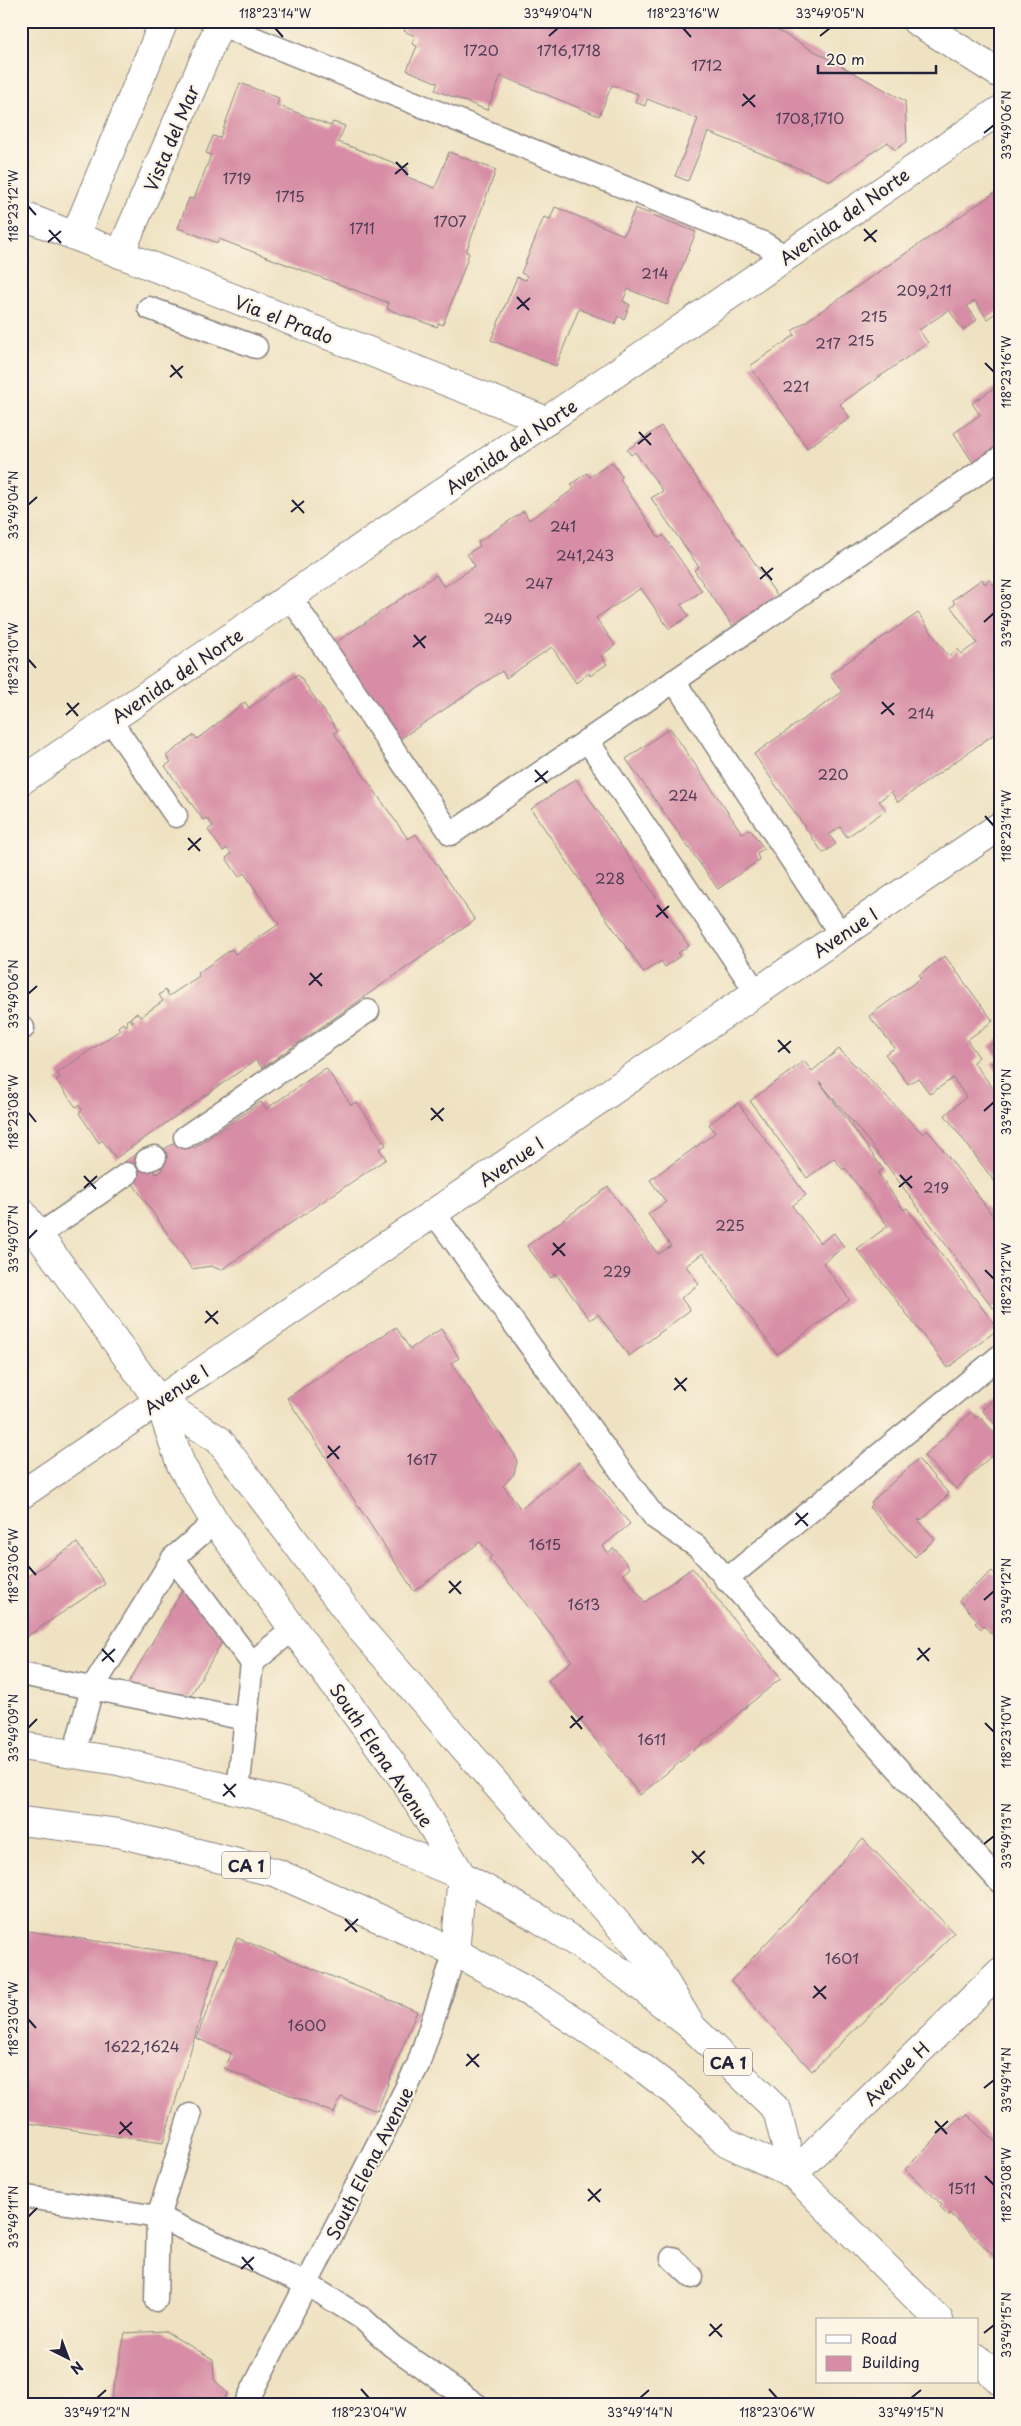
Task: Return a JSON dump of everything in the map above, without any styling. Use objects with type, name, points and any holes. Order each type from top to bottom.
[{"type":"main road","points":[[75,236],[164,21]]},
{"type":"main road","points":[[917,21],[1000,74]]},
{"type":"main road","name":"Vista del Mar","points":[[120,254],[217,22]]},
{"type":"main road","name":"Avenida del Norte","points":[[21,781],[1000,110]]},
{"type":"main road","name":"Via el Prado","points":[[21,215],[547,421]]},
{"type":"main road","name":"Avenue I","points":[[21,1495],[1000,826]]},
{"type":"main road","name":"South Elena Avenue","points":[[21,1210],[159,1401],[181,1466],[215,1522],[404,1780],[462,1876],[455,1952]]},
{"type":"main road","name":"South Elena Avenue","points":[[159,1401],[219,1440],[359,1627],[657,1969],[691,2026]]},
{"type":"main road","name":"CA 1","points":[[21,1746],[118,1761],[292,1804],[462,1876],[538,1918],[626,1975],[691,2026],[777,2110],[793,2174]]},
{"type":"main road","name":"CA 1","points":[[21,1821],[118,1833],[277,1873],[455,1952],[544,2000],[626,2055],[674,2092],[726,2142],[793,2174],[937,2318]]},
{"type":"main road","name":"Avenue H","points":[[793,2174],[1000,1972]]},
{"type":"main road","points":[[978,2359],[1000,2381]]},
{"type":"lane","points":[[217,22],[763,243],[786,257]]},
{"type":"lane","points":[[149,308],[256,347]]},
{"type":"lane","points":[[290,597],[451,834],[1000,458]]},
{"type":"lane","points":[[674,681],[841,935]]},
{"type":"lane","points":[[110,720],[176,816]]},
{"type":"lane","points":[[587,740],[757,992]]},
{"type":"lane","points":[[185,1137],[368,1011]]},
{"type":"lane","points":[[39,1235],[127,1174]]},
{"type":"lane","points":[[434,1213],[654,1518],[699,1548],[1000,1882]]},
{"type":"lane","points":[[726,1580],[1000,1356]]},
{"type":"lane","points":[[74,1754],[92,1689],[173,1558],[215,1522]]},
{"type":"lane","points":[[173,1558],[252,1663],[238,1791]]},
{"type":"lane","points":[[252,1663],[294,1629]]},
{"type":"lane","points":[[21,1674],[246,1719]]},
{"type":"lane","name":"South Elena Avenue","points":[[245,2405],[418,2065],[455,1952]]},
{"type":"lane","points":[[156,2300],[158,2217],[190,2115]]},
{"type":"lane","points":[[21,2196],[158,2217],[307,2284],[363,2319],[392,2346],[477,2405]]},
{"type":"lane","points":[[672,2258],[692,2277]]},
{"type":"building","points":[[408,21],[760,21],[905,101],[907,142],[895,150],[888,142],[830,181],[708,132],[688,181],[675,176],[698,119],[647,99],[645,106],[635,102],[638,94],[612,85],[599,116],[501,76],[487,110],[435,90],[438,83],[407,70],[417,46],[412,44],[415,36],[404,31]]},
{"type":"building","points":[[240,83],[279,98],[277,105],[331,126],[333,122],[345,126],[338,142],[408,168],[405,176],[435,188],[449,152],[496,170],[466,252],[469,253],[466,263],[443,325],[439,323],[437,327],[387,309],[389,303],[219,239],[218,243],[178,228],[189,198],[194,199],[211,155],[206,153],[213,136],[220,138]]},
{"type":"building","points":[[1000,189],[1000,310],[987,319],[975,301],[967,306],[977,320],[963,330],[949,310],[919,330],[928,343],[840,404],[850,418],[807,448],[750,366],[795,335],[792,331]]},
{"type":"building","points":[[555,207],[624,235],[635,208],[696,232],[667,305],[628,289],[623,301],[630,305],[624,319],[618,316],[615,324],[579,309],[556,366],[491,340],[517,277],[526,280],[527,276],[521,273],[544,217],[550,219]]},
{"type":"building","points":[[1000,384],[1000,447],[974,464],[954,433],[980,415],[972,403]]},
{"type":"building","points":[[661,426],[778,597],[734,628],[694,570],[699,567],[651,498],[663,491],[635,452],[631,455],[627,450]]},
{"type":"building","points":[[612,462],[622,477],[620,479],[659,538],[663,535],[702,591],[681,605],[689,616],[669,629],[641,588],[596,618],[615,645],[601,656],[607,664],[590,676],[589,673],[576,683],[552,647],[506,678],[502,671],[397,741],[332,645],[436,575],[444,587],[475,566],[467,554],[480,546],[478,542],[524,511],[529,520],[574,489],[571,484],[587,473],[590,477]]},
{"type":"building","points":[[982,579],[985,584],[990,580],[1000,593],[1000,730],[898,802],[891,792],[879,801],[886,810],[847,837],[840,827],[829,835],[836,844],[823,853],[754,754],[842,692],[830,674],[918,613],[948,656],[958,649],[961,654],[977,643],[951,607],[955,604],[953,600]]},
{"type":"building","points":[[298,674],[338,731],[334,733],[408,839],[416,834],[475,920],[262,1068],[256,1060],[116,1158],[102,1140],[99,1143],[79,1113],[82,1110],[79,1105],[76,1107],[56,1080],[60,1078],[57,1073],[120,1030],[118,1027],[123,1023],[125,1026],[128,1024],[126,1021],[130,1018],[132,1022],[131,1017],[137,1013],[140,1017],[163,1001],[159,995],[165,990],[169,996],[199,976],[198,973],[232,949],[235,954],[279,924],[244,873],[239,877],[226,858],[231,854],[227,848],[223,851],[208,830],[213,826],[207,818],[203,820],[165,766],[171,762],[166,756],[194,735],[197,739],[245,702],[249,708]]},
{"type":"building","points":[[670,728],[742,833],[750,829],[764,849],[757,853],[759,860],[718,889],[626,759]]},
{"type":"building","points":[[576,779],[689,946],[678,953],[680,956],[665,967],[661,961],[644,973],[531,809]]},
{"type":"building","points":[[945,956],[993,1021],[967,1040],[979,1057],[973,1062],[1000,1097],[1000,1189],[945,1115],[966,1097],[953,1078],[930,1094],[918,1078],[908,1084],[885,1054],[895,1048],[869,1016],[921,978],[919,975]]},
{"type":"building","points":[[1000,1037],[1000,1075],[991,1063],[998,1058],[989,1046]]},
{"type":"building","points":[[839,1049],[923,1134],[928,1130],[1000,1225],[1000,1303],[993,1308],[873,1147],[819,1081],[883,1169],[878,1173],[904,1210],[907,1208],[998,1329],[948,1368],[857,1249],[888,1226],[845,1168],[843,1170],[834,1158],[807,1178],[750,1101],[804,1061],[812,1071]]},
{"type":"building","points":[[326,1068],[351,1105],[357,1102],[386,1145],[379,1149],[386,1159],[221,1270],[211,1266],[192,1269],[120,1165],[140,1151],[156,1174],[163,1170],[154,1156],[184,1136],[194,1148],[261,1102],[266,1109]]},
{"type":"building","points":[[738,1103],[806,1195],[792,1206],[820,1243],[834,1233],[844,1247],[823,1263],[850,1300],[777,1354],[703,1253],[686,1266],[699,1284],[681,1298],[690,1310],[629,1356],[598,1314],[590,1320],[556,1274],[551,1278],[527,1246],[608,1187],[658,1254],[671,1246],[648,1214],[666,1202],[650,1180],[715,1133],[709,1124]]},
{"type":"building","points":[[396,1327],[410,1349],[441,1329],[459,1358],[451,1363],[515,1455],[517,1462],[514,1474],[503,1486],[521,1509],[580,1462],[630,1524],[603,1546],[608,1553],[614,1548],[630,1568],[623,1574],[645,1602],[692,1568],[781,1678],[640,1795],[548,1680],[572,1661],[489,1558],[492,1556],[480,1542],[414,1591],[287,1398]]},
{"type":"building","points":[[1000,1393],[1000,1430],[982,1410]]},
{"type":"building","points":[[971,1412],[976,1418],[979,1416],[1000,1439],[1000,1455],[995,1460],[991,1456],[956,1489],[924,1456]]},
{"type":"building","points":[[918,1459],[949,1494],[923,1519],[918,1520],[935,1539],[915,1557],[869,1507],[872,1504],[871,1502]]},
{"type":"building","points":[[77,1543],[105,1584],[26,1637],[21,1630],[21,1581]]},
{"type":"building","points":[[992,1571],[1000,1580],[1000,1643],[984,1626],[981,1629],[975,1623],[978,1621],[959,1600]]},
{"type":"building","points":[[186,1584],[225,1637],[188,1700],[125,1689]]},
{"type":"building","points":[[863,1839],[954,1933],[812,2071],[731,1981]]},
{"type":"building","points":[[21,1930],[218,1959],[163,2143],[21,2122]]},
{"type":"building","points":[[237,1938],[417,2011],[377,2111],[341,2097],[334,2113],[224,2068],[231,2053],[196,2038]]},
{"type":"building","points":[[967,2114],[1000,2147],[1000,2262],[950,2213],[948,2216],[940,2207],[942,2205],[905,2169],[945,2129],[947,2131],[960,2117],[962,2119]]},
{"type":"building","points":[[164,2331],[213,2359],[214,2379],[227,2393],[221,2405],[110,2405],[125,2333]]}]
